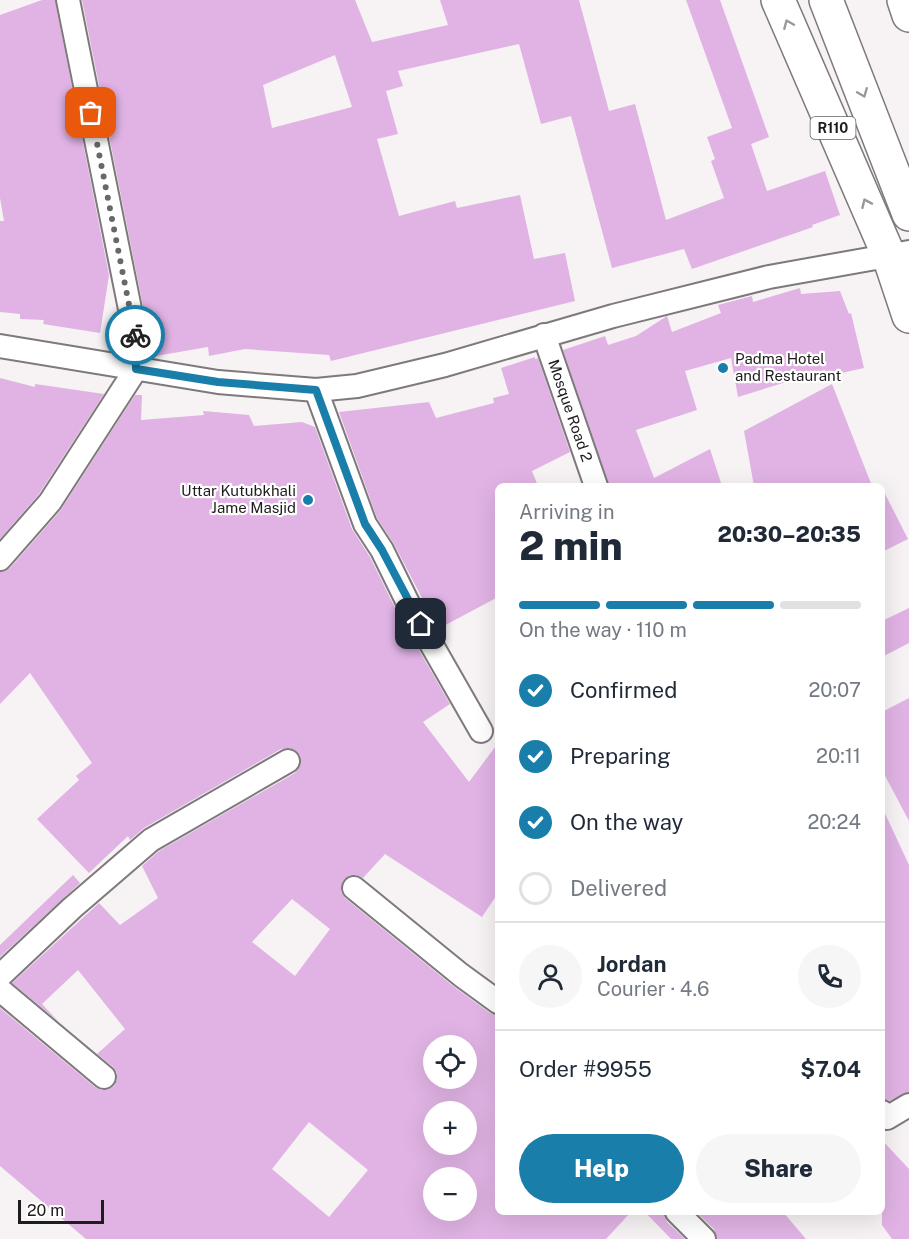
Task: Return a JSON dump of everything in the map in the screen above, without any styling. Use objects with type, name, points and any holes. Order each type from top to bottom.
[{"type":"main road","name":"R110","points":[[778,0],[899,254],[909,316]]},
{"type":"main road","points":[[826,0],[909,214]]},
{"type":"main road","points":[[832,0],[846,51]]},
{"type":"main road","points":[[904,0],[909,15]]},
{"type":"street","points":[[0,559],[50,502],[136,369],[136,339],[68,0]]},
{"type":"street","points":[[0,346],[218,382],[316,390],[357,386],[445,365],[613,316],[769,277],[899,254]]},
{"type":"street","name":"Mosque Road 2","points":[[544,335],[595,483]]},
{"type":"street","points":[[316,390],[365,524],[481,731]]},
{"type":"street","points":[[0,976],[72,908],[151,840],[288,761]]},
{"type":"street","points":[[354,888],[495,1000]]},
{"type":"street","points":[[0,990],[104,1077]]},
{"type":"street","points":[[885,1116],[887,1118],[909,1105]]},
{"type":"street","points":[[680,1215],[704,1239]]},
{"type":"building","points":[[42,0],[55,0],[109,275],[100,333],[43,324],[44,320],[20,319],[20,314],[0,312],[0,221],[4,221],[0,198],[0,15]]},
{"type":"building","points":[[82,0],[355,0],[372,42],[448,25],[440,0],[579,0],[609,111],[635,104],[666,220],[724,198],[711,161],[715,159],[707,137],[732,128],[686,0],[720,0],[769,137],[751,144],[767,191],[825,171],[840,215],[812,225],[813,227],[692,269],[684,249],[612,268],[571,116],[541,124],[519,44],[398,71],[403,86],[386,91],[398,134],[377,139],[399,216],[455,201],[457,208],[520,195],[534,259],[565,253],[575,301],[331,361],[329,355],[245,349],[209,356],[208,347],[150,357],[149,336]],"holes":[[[335,55],[352,107],[272,128],[263,85]]]},
{"type":"building","points":[[800,288],[801,294],[840,291],[849,314],[851,313],[864,368],[828,376],[825,370],[738,397],[731,358],[685,371],[697,410],[636,430],[654,478],[710,449],[721,483],[608,483],[563,350],[605,336],[608,345],[636,336],[667,316],[672,332],[721,313],[718,305],[752,296],[753,302]]},
{"type":"building","points":[[538,358],[570,452],[532,471],[537,483],[495,483],[495,599],[438,629],[394,544],[377,518],[339,412],[429,402],[436,418],[494,403],[493,398],[509,394],[501,368]]},
{"type":"building","points":[[0,378],[35,387],[35,384],[104,394],[39,494],[0,539]]},
{"type":"building","points":[[832,384],[871,483],[753,483],[744,431]]},
{"type":"building","points":[[135,395],[142,395],[141,420],[204,415],[203,411],[249,415],[254,426],[302,422],[315,427],[352,529],[370,557],[397,612],[450,704],[423,722],[469,782],[495,747],[495,898],[482,917],[385,854],[363,878],[350,875],[344,879],[341,892],[345,898],[453,986],[495,1014],[495,1215],[628,1215],[606,1239],[86,1239],[0,1166],[0,1008],[101,1090],[108,1090],[114,1086],[117,1073],[97,1054],[125,1029],[78,970],[42,1004],[58,1021],[12,983],[99,903],[120,925],[158,898],[142,866],[159,851],[295,773],[301,762],[300,755],[295,750],[281,749],[144,828],[130,840],[128,836],[89,873],[37,819],[79,780],[76,776],[92,763],[30,673],[0,704],[0,572],[10,568],[60,511]],"holes":[[[292,899],[330,929],[295,976],[252,942]],[[309,1122],[368,1170],[329,1217],[272,1169]]]},
{"type":"building","points":[[885,494],[908,539],[885,550]]},
{"type":"building","points":[[909,608],[909,643],[885,655],[885,620]]},
{"type":"building","points":[[909,698],[909,821],[885,776],[885,710]]},
{"type":"building","points":[[885,813],[909,865],[909,1092],[889,1101],[885,1100]]},
{"type":"building","points":[[73,875],[80,883],[0,957],[0,945]]},
{"type":"building","points":[[885,1143],[909,1169],[909,1239],[892,1239],[882,1225],[882,1215],[885,1215]]},
{"type":"building","points":[[648,1215],[665,1215],[667,1222],[685,1239],[671,1239]]},
{"type":"building","points":[[699,1215],[786,1215],[806,1239],[717,1239],[714,1229]]},
{"type":"way so far","points":[[91,113],[135,335]]},
{"type":"place","name":"Padma Hotel and Restaurant","points":[[723,368]]},
{"type":"place","name":"Uttar Kutubkhali Jame Masjid","points":[[308,500]]},
{"type":"route","points":[[135,335],[136,369],[218,382],[316,390],[365,524],[382,550],[421,624]]}]
